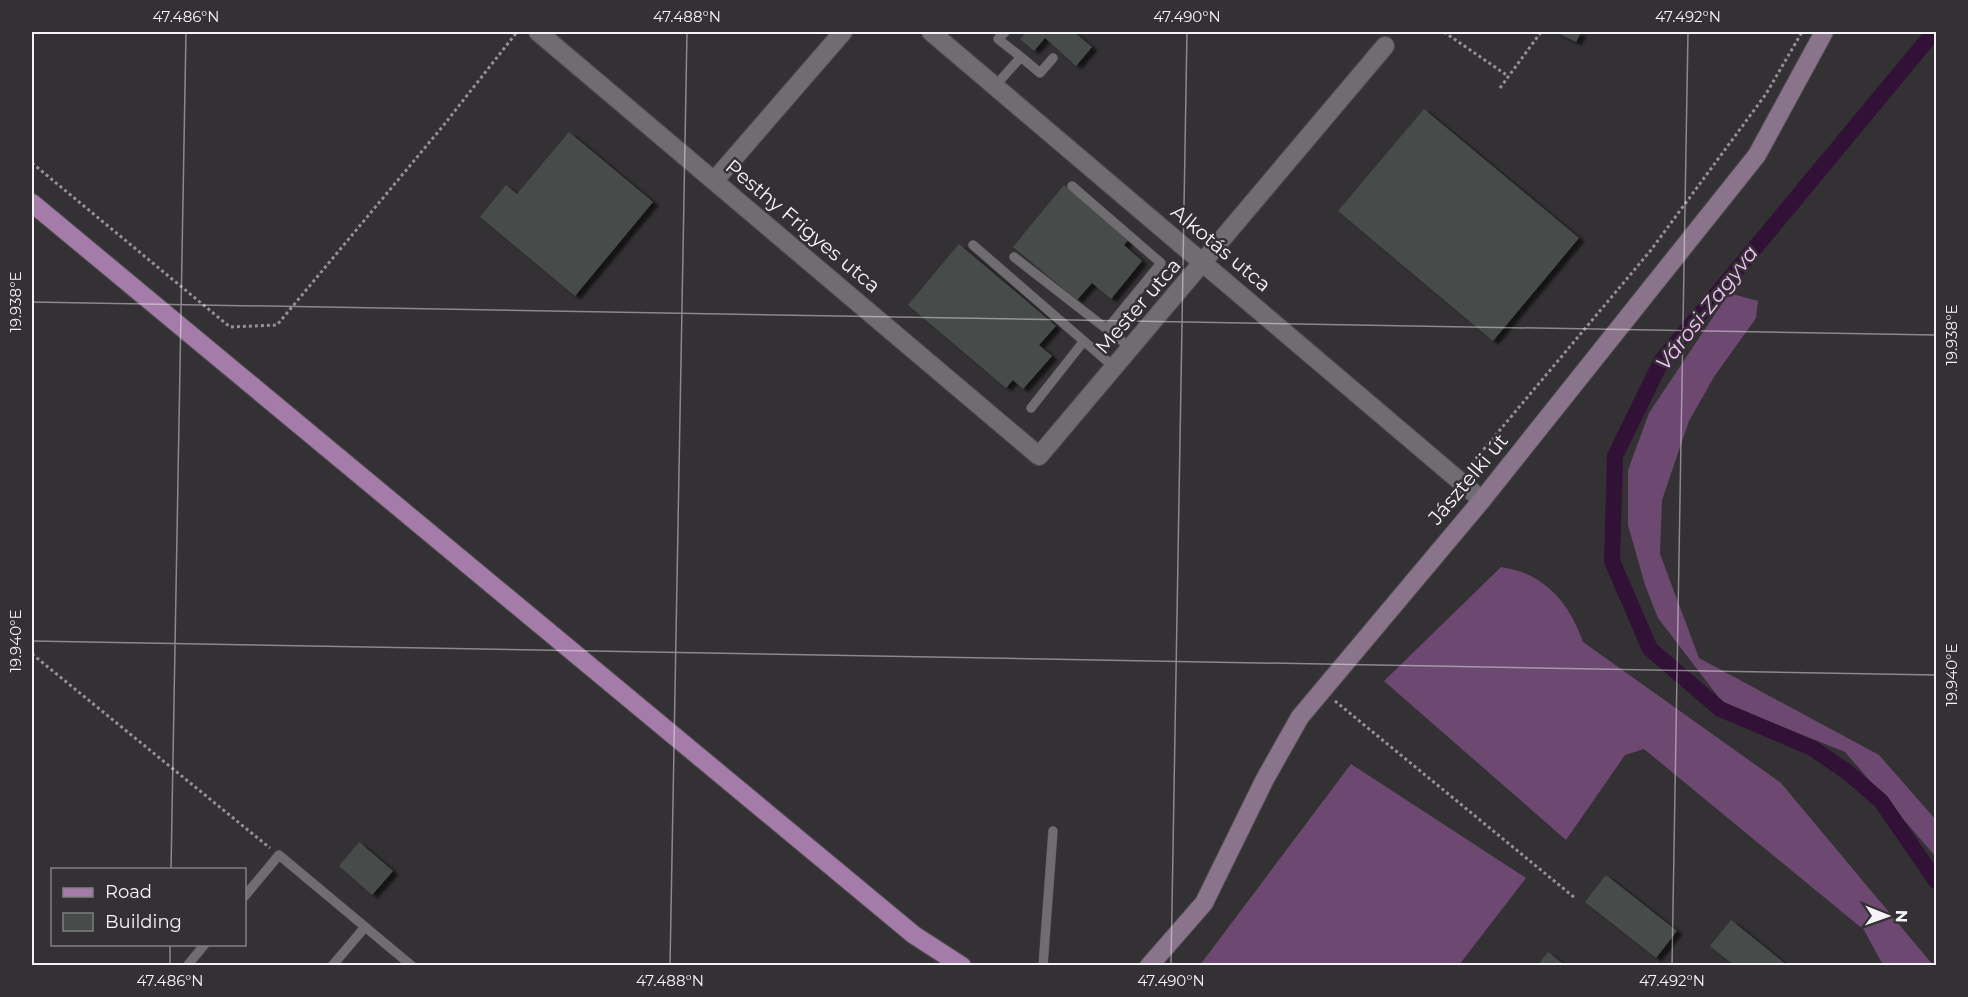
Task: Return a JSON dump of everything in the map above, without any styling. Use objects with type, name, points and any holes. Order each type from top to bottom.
[{"type":"main road","points":[[32,203],[914,935],[962,966]]},
{"type":"main road","points":[[914,935],[943,966]]},
{"type":"street","name":"Pesthy Frigyes utca","points":[[538,32],[1039,456]]},
{"type":"street","points":[[714,181],[843,32]]},
{"type":"street","name":"Jásztelki út","points":[[1150,963],[1204,903],[1265,779],[1300,717],[1482,500],[1757,155],[1824,32]]},
{"type":"street","name":"Alkotás utca","points":[[942,35],[995,86],[1482,500]]},
{"type":"street","name":"Mester utca","points":[[1039,456],[1204,264],[1385,46]]},
{"type":"lane","points":[[1005,32],[998,39],[1040,73],[1053,58]]},
{"type":"lane","points":[[995,86],[1021,57]]},
{"type":"lane","points":[[1072,186],[1161,263],[1107,329]]},
{"type":"lane","points":[[973,245],[1115,368]]},
{"type":"lane","points":[[1014,257],[1131,348]]},
{"type":"lane","points":[[1030,408],[1084,341]]},
{"type":"lane","points":[[1043,966],[1053,831]]},
{"type":"lane","points":[[246,895],[279,855],[412,966]]},
{"type":"lane","points":[[332,966],[365,927]]},
{"type":"lane","points":[[187,966],[204,946]]},
{"type":"path","points":[[32,163],[230,327],[277,325],[443,126],[516,32]]},
{"type":"path","points":[[1444,32],[1508,76]]},
{"type":"path","points":[[1500,88],[1541,32]]},
{"type":"path","points":[[1461,483],[1463,474],[1651,250],[1766,94],[1802,32]]},
{"type":"path","points":[[32,654],[279,855]]},
{"type":"path","points":[[1322,690],[1575,898]]},
{"type":"shaded area","points":[[1729,293],[1758,301],[1756,318],[1714,377],[1689,421],[1662,500],[1660,554],[1699,658],[1879,755],[1936,820],[1936,857],[1845,752],[1723,703],[1658,618],[1645,585],[1628,525],[1628,470],[1649,413]]},
{"type":"shaded area","points":[[1501,567],[1516,570],[1542,583],[1562,602],[1583,642],[1781,783],[1933,965],[1883,965],[1864,930],[1644,749],[1625,755],[1566,840],[1384,681]]},
{"type":"shaded area","points":[[1351,764],[1526,878],[1459,965],[1200,965]]},
{"type":"building","points":[[1026,32],[1074,32],[1092,47],[1076,66],[1045,38],[1034,51],[1020,39]]},
{"type":"building","points":[[1556,32],[1581,32],[1576,42]]},
{"type":"building","points":[[1424,109],[1579,238],[1493,341],[1338,211]]},
{"type":"building","points":[[569,132],[653,202],[575,296],[480,217],[506,185],[517,194]]},
{"type":"building","points":[[1064,185],[1129,239],[1124,245],[1142,261],[1111,299],[1092,283],[1077,300],[1013,247]]},
{"type":"building","points":[[959,244],[1056,326],[1039,345],[1052,356],[1023,389],[1013,380],[1006,388],[908,305]]},
{"type":"building","points":[[359,842],[393,871],[372,895],[339,866]]},
{"type":"building","points":[[1606,875],[1677,931],[1656,958],[1585,902]]},
{"type":"building","points":[[1731,920],[1788,966],[1735,966],[1710,946]]},
{"type":"building","points":[[1548,952],[1562,963],[1559,966],[1537,966]]},
{"type":"waterway","name":"Városi-Zagyva","points":[[1934,32],[1662,360],[1615,456],[1612,561],[1650,649],[1720,709],[1812,748],[1846,771],[1881,801],[1936,881]]}]
